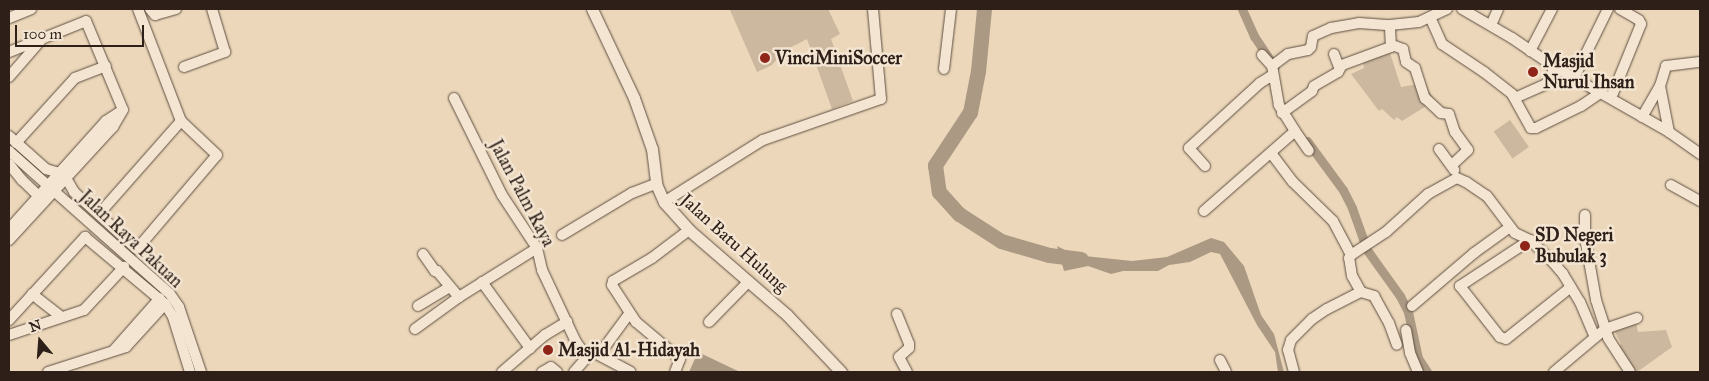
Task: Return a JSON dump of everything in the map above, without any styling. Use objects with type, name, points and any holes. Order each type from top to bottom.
[{"type":"street","points":[[9,18],[31,9]]},
{"type":"street","points":[[106,66],[75,78],[11,143],[46,169],[62,175],[74,192],[138,249],[217,155],[181,120],[138,9]]},
{"type":"street","points":[[150,9],[154,15],[176,9]]},
{"type":"street","points":[[184,67],[225,52],[212,9]]},
{"type":"street","name":"Jalan Batu Hulung","points":[[592,9],[634,98],[652,149],[656,184],[664,202],[689,230],[787,315],[841,372]]},
{"type":"street","points":[[664,202],[763,140],[881,99],[873,9]]},
{"type":"street","points":[[944,69],[951,9]]},
{"type":"street","points":[[1204,166],[1189,148],[1260,83],[1288,54],[1308,50],[1312,47],[1314,36],[1331,28],[1359,23],[1390,25],[1419,22],[1447,9]]},
{"type":"street","points":[[1462,9],[1491,25],[1553,66],[1668,132],[1700,154]]},
{"type":"street","points":[[1491,25],[1498,9]]},
{"type":"street","points":[[1530,51],[1552,9]]},
{"type":"street","points":[[1574,78],[1608,9]]},
{"type":"street","points":[[1611,98],[1641,24],[1639,20],[1620,9]]},
{"type":"street","points":[[1430,17],[1442,44],[1495,80],[1515,98],[1528,126],[1536,128],[1581,106],[1600,93]]},
{"type":"street","points":[[9,52],[83,21],[88,23],[123,110],[106,121],[51,188],[9,229]]},
{"type":"street","points":[[1390,25],[1392,45]]},
{"type":"street","points":[[9,77],[43,38]]},
{"type":"street","points":[[1339,67],[1392,45],[1403,49],[1406,62],[1415,68],[1424,98],[1441,113],[1449,114],[1455,132],[1468,150],[1452,165]]},
{"type":"street","points":[[1284,111],[1312,91],[1314,86],[1338,72],[1339,67],[1334,54]]},
{"type":"street","points":[[1262,55],[1272,70],[1284,111],[1295,132],[1309,151]]},
{"type":"street","points":[[1642,117],[1660,86],[1666,66],[1700,62]]},
{"type":"street","points":[[1515,98],[1546,84],[1553,75],[1553,66]]},
{"type":"street","points":[[1660,86],[1668,132]]},
{"type":"street","name":"Jalan Palm Raya","points":[[454,98],[502,195],[537,248],[542,270],[580,350],[590,355]]},
{"type":"street","points":[[99,214],[181,120]]},
{"type":"street","points":[[1204,211],[1295,132]]},
{"type":"street","name":"Jalan Raya Pakuan","points":[[11,143],[51,188],[170,294],[179,307],[202,372]]},
{"type":"street","points":[[1439,149],[1452,165],[1456,178]]},
{"type":"street","points":[[1270,153],[1293,182],[1333,221],[1351,255]]},
{"type":"street","points":[[9,164],[41,198]]},
{"type":"street","points":[[1397,345],[1389,323],[1374,296],[1362,292],[1352,276],[1349,258],[1428,194],[1444,187],[1456,178]]},
{"type":"street","points":[[1456,178],[1466,182],[1487,196],[1510,227],[1530,240],[1550,259],[1570,286],[1595,337]]},
{"type":"street","points":[[562,235],[632,193],[656,184]]},
{"type":"street","points":[[1672,185],[1700,201]]},
{"type":"street","points":[[9,240],[41,198]]},
{"type":"street","points":[[1585,215],[1584,230],[1590,271],[1606,329],[1612,346],[1630,372]]},
{"type":"street","points":[[1412,306],[1474,253],[1510,227]]},
{"type":"street","points":[[675,372],[680,359],[629,314],[612,285],[613,281],[652,258],[689,230]]},
{"type":"street","points":[[9,320],[82,238],[88,238],[162,301],[173,317],[190,372]]},
{"type":"street","points":[[1530,240],[1460,286],[1500,336],[1506,339],[1570,286]]},
{"type":"street","points":[[415,329],[459,297],[537,248]]},
{"type":"street","points":[[423,254],[459,297]]},
{"type":"street","points":[[9,335],[84,310],[124,267]]},
{"type":"street","points":[[709,322],[749,281]]},
{"type":"street","points":[[482,282],[530,348]]},
{"type":"street","points":[[418,306],[432,293],[450,287]]},
{"type":"street","points":[[1294,372],[1288,350],[1291,340],[1312,319],[1327,309],[1362,292]]},
{"type":"street","points":[[32,294],[61,317]]},
{"type":"street","points":[[48,372],[114,350],[126,348],[162,301]]},
{"type":"street","points":[[574,372],[590,355],[604,348],[629,314]]},
{"type":"street","points":[[897,314],[909,344],[909,348],[899,357],[907,372]]},
{"type":"street","points":[[1554,372],[1606,329],[1637,318]]},
{"type":"street","points":[[502,372],[550,331],[567,322]]},
{"type":"street","points":[[1406,330],[1410,352],[1418,372]]},
{"type":"street","points":[[590,355],[630,372]]},
{"type":"street","points":[[1220,360],[1226,372]]},
{"type":"street","points":[[542,372],[551,367],[557,372]]},
{"type":"shaded area","name":"VinciMiniSoccer","points":[[828,9],[840,34],[831,39],[853,101],[832,109],[807,39],[784,51],[772,65],[757,72],[730,10]]},
{"type":"shaded area","points":[[1390,53],[1401,87],[1424,83],[1441,110],[1428,105],[1402,121],[1397,117],[1394,120],[1382,109],[1379,111],[1351,74],[1364,68],[1363,62]]},
{"type":"shaded area","points":[[1510,120],[1529,147],[1513,159],[1494,131]]},
{"type":"shaded area","points":[[1211,238],[1224,242],[1244,266],[1261,315],[1274,334],[1284,372],[1278,372],[1275,352],[1257,325],[1220,254],[1211,252],[1190,262],[1169,265],[1158,271],[1123,271],[1111,274],[1088,266],[1064,271],[1057,246],[1075,255],[1132,261],[1167,257]]},
{"type":"shaded area","points":[[1636,322],[1638,332],[1666,330],[1672,347],[1637,372],[1634,372],[1616,349],[1621,344],[1614,330]]},
{"type":"shaded area","points":[[698,352],[740,372],[689,372]]},
{"type":"waterway","points":[[984,9],[978,71],[970,112],[935,165],[939,192],[959,214],[1001,241],[1049,255],[1081,259]]},
{"type":"waterway","points":[[1242,9],[1254,36],[1275,67]]},
{"type":"waterway","points":[[1307,141],[1343,190],[1352,208],[1367,250],[1400,296],[1408,312],[1418,358],[1427,372]]},
{"type":"place","name":"VinciMiniSoccer","points":[[765,58]]},
{"type":"place","name":"Masjid Nurul Ihsan","points":[[1533,72]]},
{"type":"place","name":"SD Negeri Bubulak 3","points":[[1525,246]]},
{"type":"place","name":"Masjid Al-Hidayah","points":[[548,350]]}]
